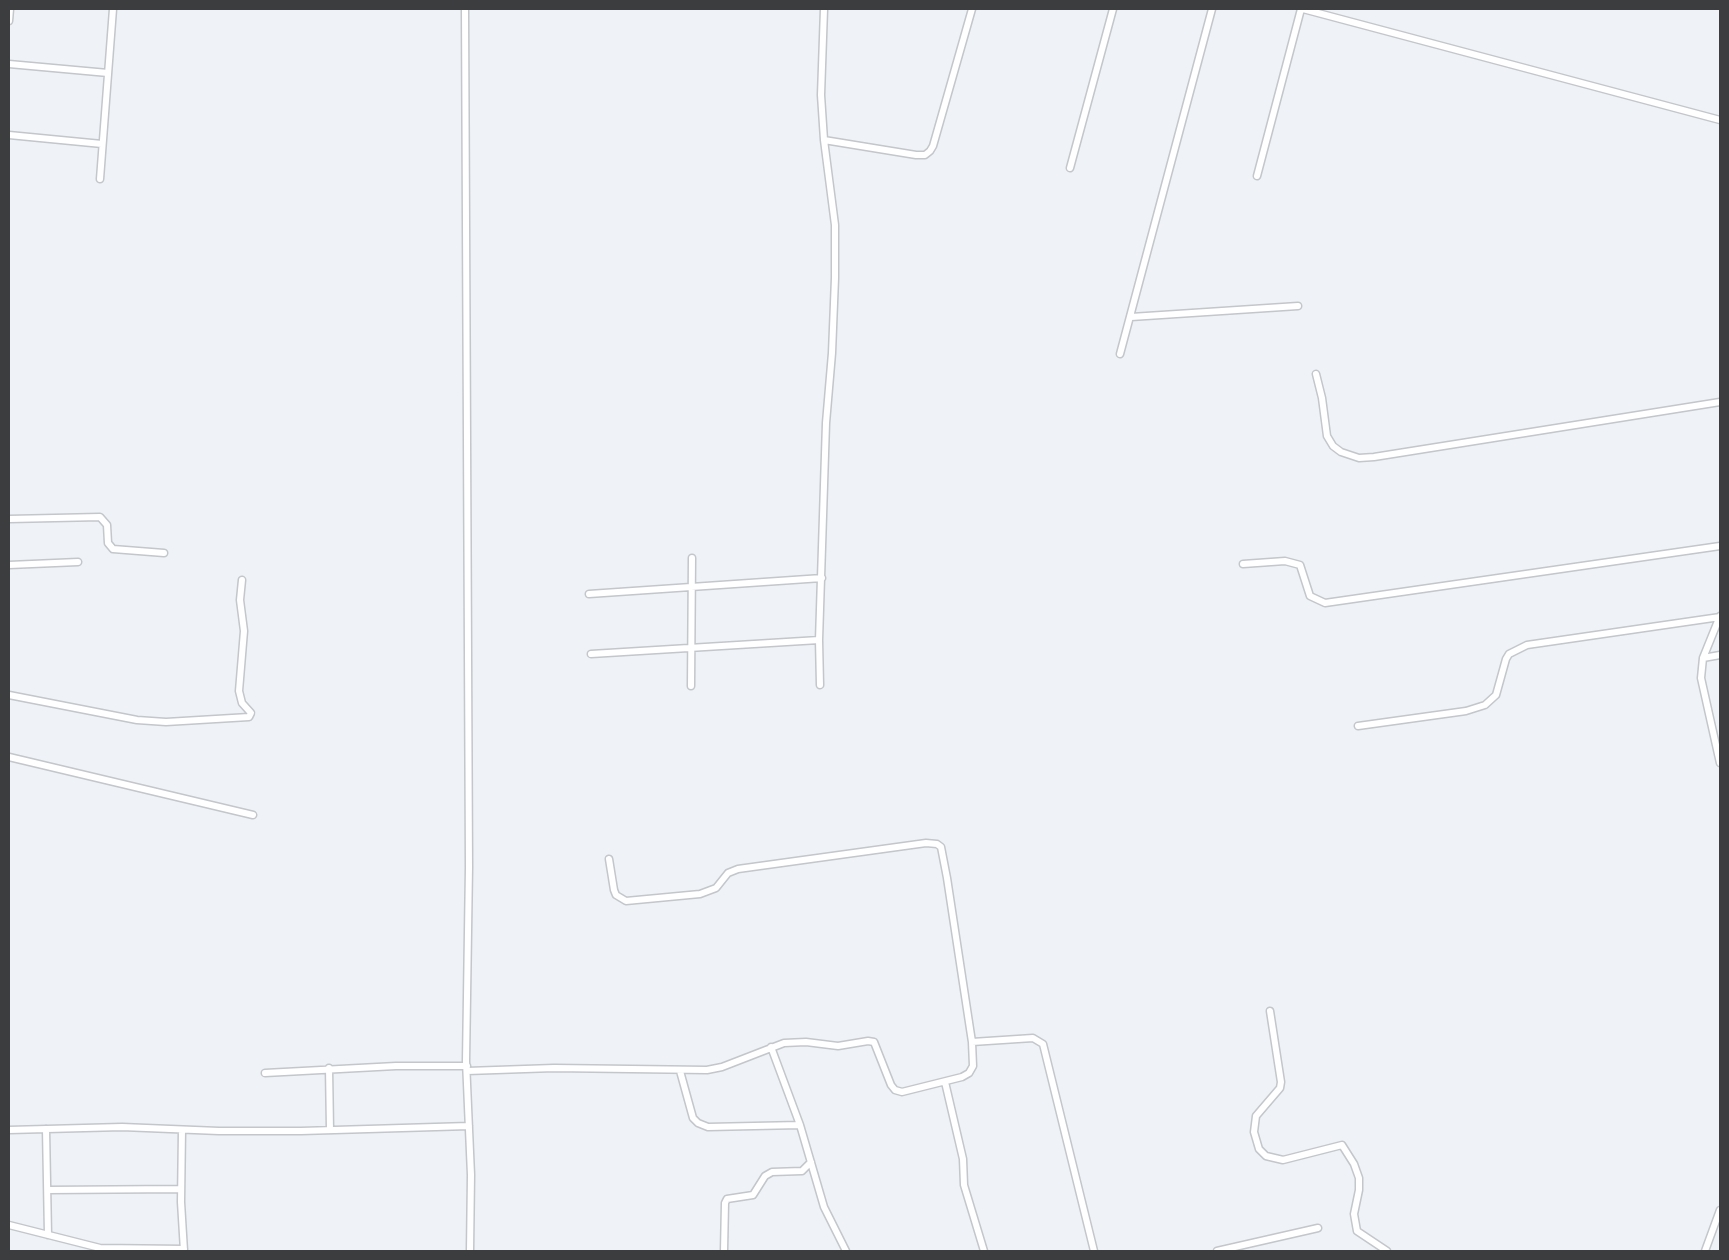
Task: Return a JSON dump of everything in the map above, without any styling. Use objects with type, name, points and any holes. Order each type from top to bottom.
[{"type":"street","points":[[9,21],[10,9]]},
{"type":"street","points":[[100,179],[113,9]]},
{"type":"street","points":[[465,9],[469,867],[467,1069],[470,1251]]},
{"type":"street","points":[[820,686],[819,640],[826,423],[832,353],[835,278],[835,225],[824,140],[821,95],[824,9]]},
{"type":"street","points":[[824,140],[916,155],[924,155],[930,151],[934,146],[972,9]]},
{"type":"street","points":[[1070,168],[1113,9]]},
{"type":"street","points":[[1120,354],[1212,9]]},
{"type":"street","points":[[1257,176],[1302,9],[1720,120]]},
{"type":"street","points":[[9,64],[108,73]]},
{"type":"street","points":[[9,135],[102,144]]},
{"type":"street","points":[[1131,317],[1298,306]]},
{"type":"street","points":[[1316,374],[1322,398],[1327,436],[1333,446],[1341,452],[1359,458],[1720,402]]},
{"type":"street","points":[[9,519],[100,517],[107,525],[108,543],[113,549],[164,553]]},
{"type":"street","points":[[1244,564],[1284,562],[1300,565],[1310,596],[1325,604],[1720,546]]},
{"type":"street","points":[[691,686],[692,558]]},
{"type":"street","points":[[9,565],[78,562]]},
{"type":"street","points":[[590,594],[822,578]]},
{"type":"street","points":[[9,695],[137,720],[166,722],[249,717],[251,713],[242,703],[239,691],[244,631],[240,600],[242,580]]},
{"type":"street","points":[[1720,616],[1703,658],[1702,688],[1720,763]]},
{"type":"street","points":[[1358,726],[1466,711],[1485,705],[1496,695],[1506,659],[1510,654],[1528,645],[1720,616]]},
{"type":"street","points":[[591,654],[819,640]]},
{"type":"street","points":[[1703,658],[1720,655]]},
{"type":"street","points":[[9,757],[253,814]]},
{"type":"street","points":[[265,1073],[329,1068],[554,1068],[680,1071],[722,1067],[771,1047],[794,1041],[838,1046],[872,1041],[895,1090],[902,1092],[945,1082],[969,1073],[973,1066],[972,1042],[947,878],[940,848],[937,844],[926,843],[738,869],[728,873],[710,891],[700,894],[626,901],[616,894],[614,890],[610,859]]},
{"type":"street","points":[[1270,1011],[1281,1082],[1280,1088],[1256,1116],[1254,1132],[1259,1149],[1266,1156],[1283,1160],[1342,1145],[1354,1164],[1359,1178],[1360,1190],[1354,1214],[1358,1231],[1387,1251]]},
{"type":"street","points":[[972,1042],[1033,1038],[1043,1044],[1094,1251]]},
{"type":"street","points":[[771,1047],[800,1125],[824,1207],[846,1251]]},
{"type":"street","points":[[329,1068],[330,1130]]},
{"type":"street","points":[[680,1071],[693,1118],[698,1124],[708,1127],[800,1125]]},
{"type":"street","points":[[945,1082],[963,1159],[964,1185],[984,1251]]},
{"type":"street","points":[[9,1130],[122,1127],[182,1130],[330,1130],[469,1126]]},
{"type":"street","points":[[46,1129],[48,1235]]},
{"type":"street","points":[[9,1225],[100,1248],[184,1250],[181,1189],[182,1130]]},
{"type":"street","points":[[724,1251],[724,1203],[727,1200],[753,1195],[764,1176],[772,1172],[802,1171],[811,1162]]},
{"type":"street","points":[[48,1190],[181,1189]]},
{"type":"street","points":[[1705,1251],[1720,1210]]},
{"type":"street","points":[[1217,1251],[1318,1228]]}]
